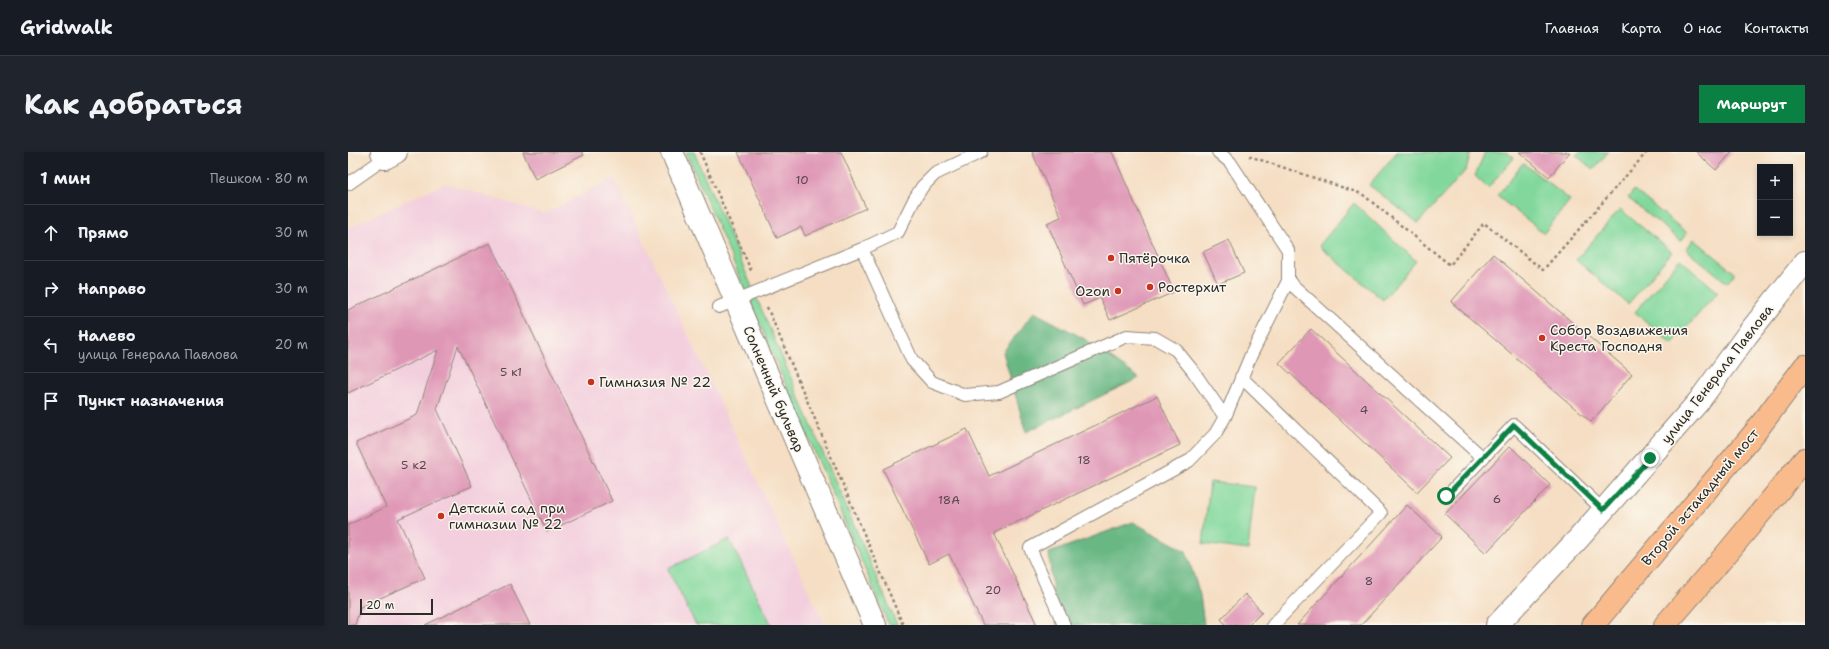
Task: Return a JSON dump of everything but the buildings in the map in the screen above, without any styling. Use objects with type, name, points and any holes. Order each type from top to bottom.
[{"type":"main road","name":"Второй эстакадный мост","points":[[1593,625],[1756,431],[1805,366]]},
{"type":"main road","points":[[1665,625],[1728,552],[1805,458]]},
{"type":"street","name":"Солнечный бульвар","points":[[672,152],[727,304],[875,625]]},
{"type":"street","name":"улица Генерала Павлова","points":[[1497,625],[1603,510],[1699,401],[1747,335],[1805,262]]},
{"type":"lane","points":[[727,304],[862,249],[898,232],[922,187],[935,174],[981,152]]},
{"type":"lane","points":[[1064,625],[1030,548],[1189,461],[1215,434],[1225,416],[1241,377],[1288,281],[1288,250],[1230,162],[1218,152]]},
{"type":"lane","points":[[348,184],[388,154]]},
{"type":"lane","points":[[862,249],[912,360],[932,382],[965,395],[999,392],[1127,336],[1155,338],[1176,350],[1225,416]]},
{"type":"lane","points":[[1288,281],[1483,458]]},
{"type":"lane","points":[[1241,377],[1381,513],[1273,625]]},
{"type":"lane","points":[[1446,496],[1514,425],[1603,510]]},
{"type":"path","points":[[700,152],[903,625]]},
{"type":"path","points":[[1245,154],[1362,194],[1450,265],[1484,223],[1543,270],[1647,152]]},
{"type":"shaded area","name":"Гимназия № 22","points":[[614,178],[825,625],[348,625],[348,228],[445,183],[544,214]]},
{"type":"green space","points":[[686,152],[694,152],[897,625],[889,625]]},
{"type":"green space","points":[[1397,152],[1471,152],[1466,170],[1418,223],[1369,185]]},
{"type":"green space","points":[[1485,152],[1506,152],[1514,158],[1488,188],[1475,176]]},
{"type":"green space","points":[[1579,152],[1608,152],[1593,170],[1576,155]]},
{"type":"green space","points":[[1523,163],[1570,200],[1544,233],[1497,196]]},
{"type":"green space","points":[[1634,190],[1687,233],[1681,241],[1628,198]]},
{"type":"green space","points":[[1354,203],[1416,261],[1383,300],[1319,246]]},
{"type":"green space","points":[[1620,209],[1672,252],[1628,304],[1576,260]]},
{"type":"green space","points":[[1694,239],[1735,273],[1727,283],[1686,249]]},
{"type":"green space","points":[[1680,259],[1718,292],[1672,344],[1635,312]]},
{"type":"green space","points":[[1034,312],[1083,338],[1139,378],[1026,432],[1003,352]]},
{"type":"green space","points":[[1210,482],[1255,487],[1248,550],[1203,544]]},
{"type":"green space","points":[[1133,522],[1186,551],[1200,595],[1204,625],[1056,625],[1049,553]]},
{"type":"green space","points":[[729,539],[771,624],[770,625],[696,625],[668,569]]},
{"type":"place","name":"Пятёрочка","points":[[1111,258]]},
{"type":"place","name":"Ростерхит","points":[[1150,287]]},
{"type":"place","name":"Ozon","points":[[1118,291]]},
{"type":"place","name":"Собор Воздвижения Креста Господня","points":[[1542,338]]},
{"type":"place","name":"Гимназия № 22","points":[[591,382]]},
{"type":"place","name":"Детский сад при гимназии № 22","points":[[441,516]]},
{"type":"route","points":[[1446,496],[1514,425],[1603,510],[1650,458]]}]
